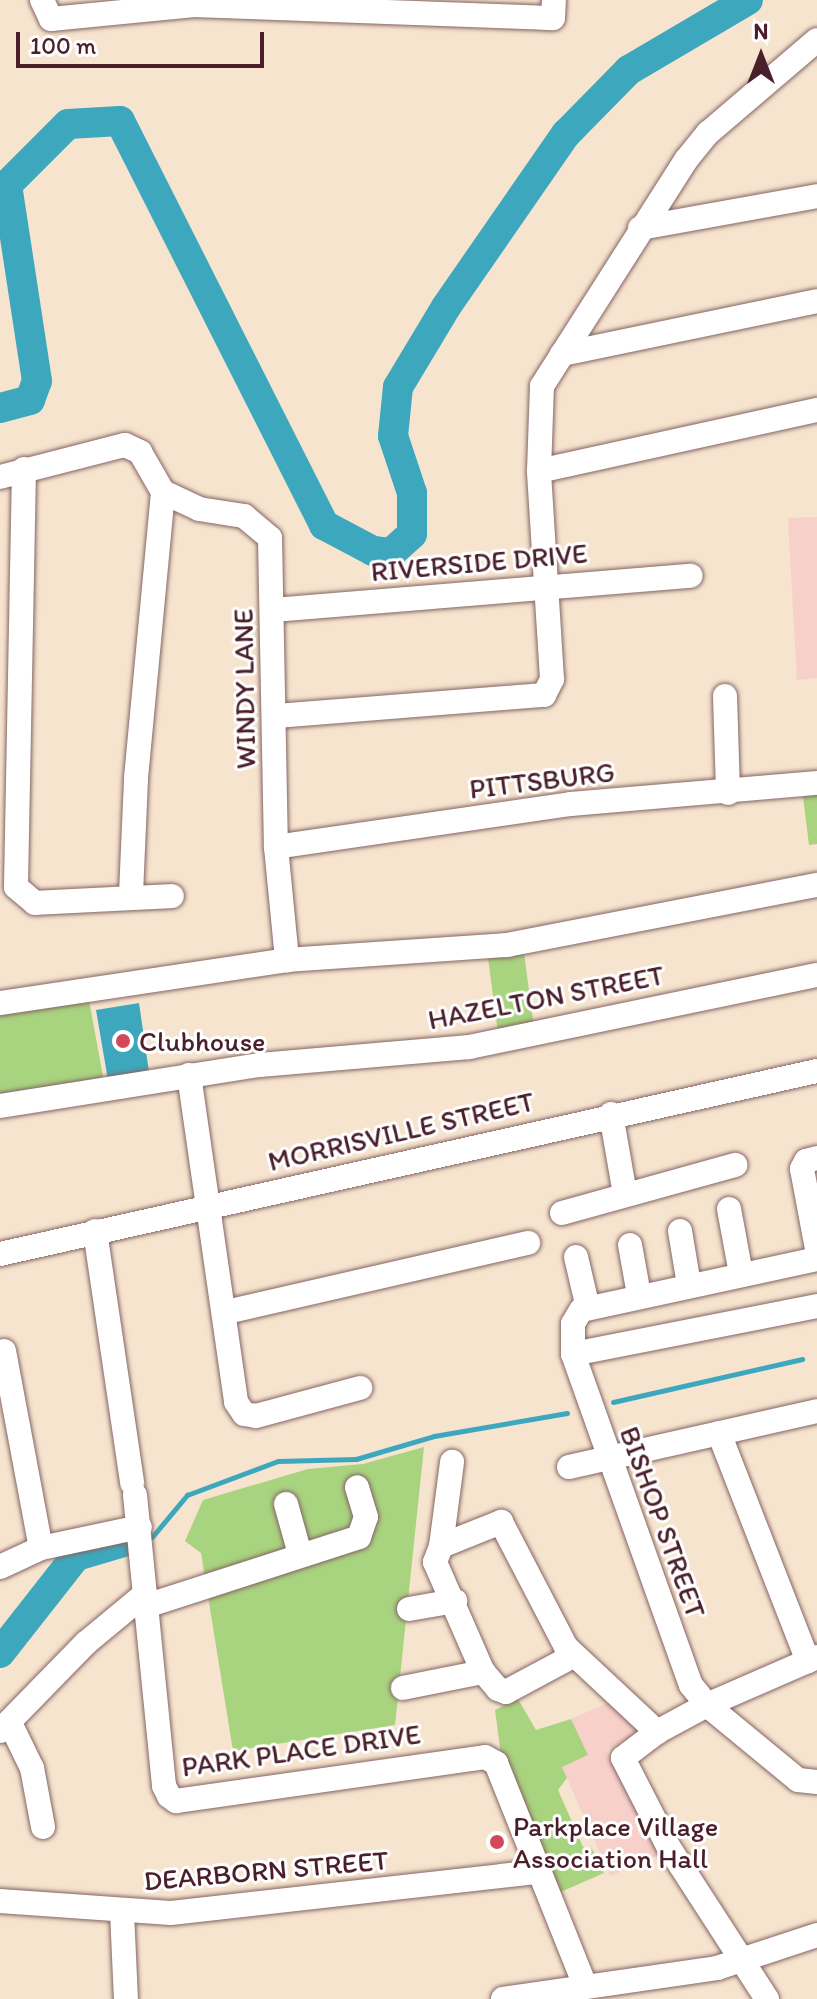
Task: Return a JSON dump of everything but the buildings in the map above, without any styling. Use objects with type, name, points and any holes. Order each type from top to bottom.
[{"type":"street","points":[[42,0],[51,19],[194,5],[553,9]]},
{"type":"street","points":[[276,716],[544,695],[552,679],[549,584],[539,471],[542,386],[640,228],[708,133],[817,40]]},
{"type":"street","points":[[785,69],[817,64]]},
{"type":"street","points":[[640,228],[817,196]]},
{"type":"street","points":[[562,354],[817,301]]},
{"type":"street","points":[[539,471],[817,410]]},
{"type":"street","points":[[0,477],[125,445],[140,452],[163,492],[136,778],[131,894]]},
{"type":"street","points":[[24,469],[16,887],[35,903],[131,894],[172,896]]},
{"type":"street","name":"WINDY LANE","points":[[163,492],[199,509],[244,516],[266,530],[273,610],[276,847],[287,960]]},
{"type":"street","name":"RIVERSIDE DRIVE","points":[[273,610],[549,584],[691,576]]},
{"type":"street","points":[[725,696],[728,793]]},
{"type":"street","name":"PITTSBURG","points":[[276,847],[571,804],[817,783]]},
{"type":"street","points":[[0,1003],[287,960],[507,945],[817,885]]},
{"type":"street","name":"HAZELTON STREET","points":[[0,1106],[189,1075],[469,1047],[817,975]]},
{"type":"street","name":"MORRISVILLE STREET","points":[[0,1254],[611,1114],[817,1071]]},
{"type":"street","points":[[189,1075],[226,1312],[236,1402],[244,1414],[256,1416],[360,1388]]},
{"type":"street","points":[[611,1114],[625,1194]]},
{"type":"street","points":[[817,1158],[806,1161],[802,1169],[817,1249]]},
{"type":"street","points":[[562,1213],[735,1165]]},
{"type":"street","points":[[729,1209],[741,1274]]},
{"type":"street","name":"PARK PLACE DRIVE","points":[[95,1231],[140,1527],[164,1786],[176,1801],[472,1757],[496,1763],[536,1872]]},
{"type":"street","points":[[680,1231],[689,1285]]},
{"type":"street","points":[[226,1312],[528,1243]]},
{"type":"street","points":[[630,1245],[639,1295]]},
{"type":"street","points":[[576,1257],[588,1308]]},
{"type":"street","points":[[817,1259],[588,1308],[573,1324],[573,1354],[817,1306]]},
{"type":"street","points":[[2,1340],[41,1548]]},
{"type":"street","name":"BISHOP STREET","points":[[573,1354],[607,1457],[691,1685],[707,1705],[798,1780],[817,1782]]},
{"type":"street","points":[[569,1467],[817,1411]]},
{"type":"street","points":[[719,1433],[812,1659],[707,1705],[657,1732],[626,1752],[624,1766],[668,1846],[767,1999]]},
{"type":"street","points":[[452,1462],[441,1546],[435,1562],[455,1601],[483,1672],[506,1692],[573,1656]]},
{"type":"street","points":[[43,1827],[32,1768],[6,1728],[87,1642],[145,1600],[359,1537],[366,1517],[357,1487]]},
{"type":"street","points":[[286,1504],[300,1554]]},
{"type":"street","points":[[441,1546],[501,1522],[573,1656],[657,1732]]},
{"type":"street","points":[[0,1567],[41,1548],[140,1527]]},
{"type":"street","points":[[409,1609],[455,1601]]},
{"type":"street","points":[[403,1688],[483,1672]]},
{"type":"street","points":[[536,1872],[585,1986]]},
{"type":"street","name":"DEARBORN STREET","points":[[0,1901],[122,1912],[259,1906],[536,1872]]},
{"type":"street","points":[[122,1912],[126,1999]]},
{"type":"street","points":[[503,1999],[744,1962],[817,1935]]},
{"type":"shaded area","points":[[817,517],[817,678],[797,680],[788,518]]},
{"type":"shaded area","points":[[619,1698],[644,1730],[606,1750],[659,1855],[610,1876],[562,1767],[588,1755],[571,1719]]},
{"type":"green space","points":[[817,788],[817,844],[809,845],[802,789]]},
{"type":"green space","points":[[524,953],[534,1028],[498,1033],[488,958]]},
{"type":"green space","points":[[89,1000],[104,1082],[0,1098],[0,1012]]},
{"type":"green space","points":[[424,1447],[395,1725],[233,1751],[201,1553],[185,1541],[203,1500],[308,1469],[363,1464]]},
{"type":"green space","points":[[518,1699],[536,1730],[571,1719],[588,1755],[562,1767],[567,1778],[558,1790],[583,1847],[592,1849],[604,1873],[556,1894],[501,1755],[495,1710]]},
{"type":"water","name":"Clubhouse","points":[[139,1003],[149,1072],[108,1080],[96,1010]]},
{"type":"waterway","points":[[0,408],[30,400],[37,381],[7,185],[68,124],[120,121],[324,525],[373,551],[391,553],[412,534],[412,493],[393,436],[398,387],[446,307],[566,134],[629,70],[748,0]]},
{"type":"waterway","points":[[613,1402],[802,1359]]},
{"type":"waterway","points":[[152,1537],[187,1495],[278,1461],[356,1459],[434,1436],[567,1413]]},
{"type":"waterway","points":[[0,1653],[76,1556],[124,1542]]},
{"type":"place","name":"Clubhouse","points":[[123,1041]]},
{"type":"place","name":"Parkplace Village Association Hall","points":[[497,1842]]}]
